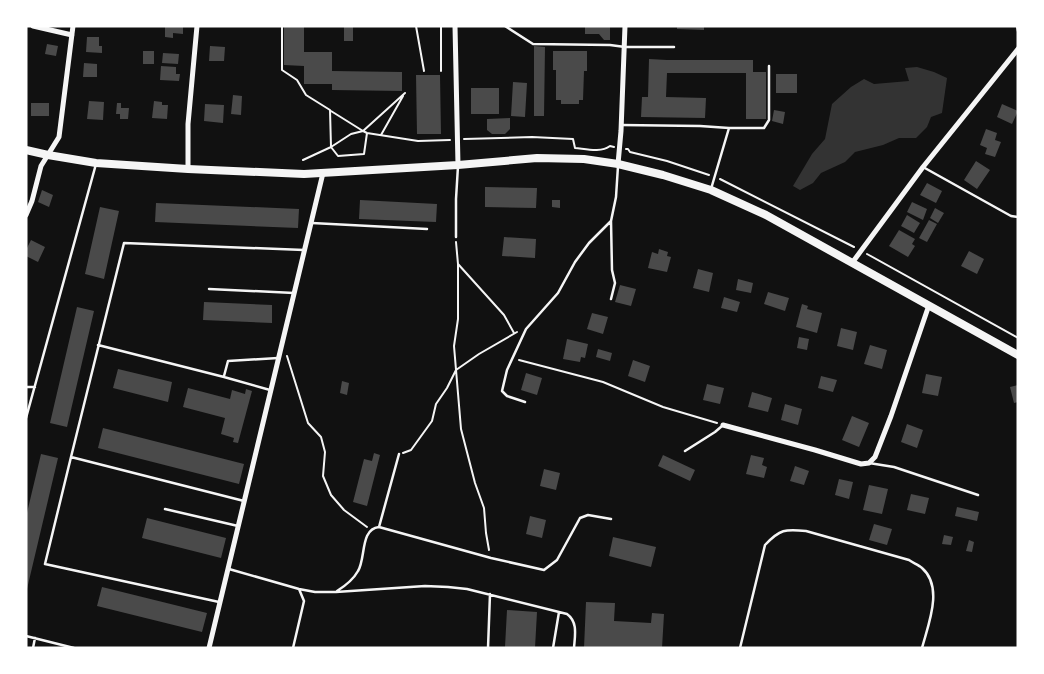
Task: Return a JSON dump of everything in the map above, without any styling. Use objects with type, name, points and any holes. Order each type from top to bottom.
[{"type":"main road","points":[[26,150],[96,163],[304,174],[458,165],[537,158],[584,159],[618,164],[663,175],[711,190],[766,215],[1018,354]]},
{"type":"street","points":[[33,26],[72,35]]},
{"type":"street","points":[[26,215],[32,201],[41,166],[59,137],[61,130],[73,26]]},
{"type":"street","points":[[188,169],[188,124],[197,26]]},
{"type":"street","points":[[455,26],[458,165]]},
{"type":"street","points":[[618,164],[625,26]]},
{"type":"street","points":[[852,263],[923,167],[1018,49]]},
{"type":"street","points":[[209,648],[323,173]]},
{"type":"street","points":[[723,425],[861,464],[868,463],[875,458],[929,305]]},
{"type":"lane","points":[[505,26],[533,44],[674,47]]},
{"type":"lane","points":[[1017,26],[1018,31]]},
{"type":"lane","points":[[621,125],[764,128],[769,120],[769,66]]},
{"type":"lane","points":[[711,190],[729,128]]},
{"type":"lane","points":[[26,418],[96,163]]},
{"type":"lane","points":[[611,299],[616,283],[612,270],[611,221],[616,197],[618,164]]},
{"type":"lane","points":[[456,238],[458,165]]},
{"type":"lane","points":[[923,167],[1011,216],[1018,217]]},
{"type":"lane","points":[[525,402],[507,396],[502,391],[507,370],[526,328],[558,293],[584,249],[611,221]]},
{"type":"lane","points":[[310,223],[427,229]]},
{"type":"lane","points":[[220,602],[45,564],[124,243],[304,250]]},
{"type":"lane","points":[[209,289],[294,293]]},
{"type":"lane","points":[[98,345],[270,390]]},
{"type":"lane","points":[[224,377],[228,361],[278,358]]},
{"type":"lane","points":[[26,387],[35,387]]},
{"type":"lane","points":[[685,451],[723,425]]},
{"type":"lane","points":[[379,527],[399,454]]},
{"type":"lane","points":[[71,458],[244,501]]},
{"type":"lane","points":[[868,463],[894,467],[978,495]]},
{"type":"lane","points":[[165,509],[238,526]]},
{"type":"lane","points":[[336,592],[348,584],[357,573],[361,564],[367,534],[373,528],[379,527],[491,558],[544,570],[557,560],[580,518],[588,515],[611,518]]},
{"type":"lane","points":[[740,648],[765,545],[773,536],[782,531],[792,530],[806,531],[909,560],[922,568],[931,580],[934,593],[933,605],[922,648]]},
{"type":"lane","points":[[228,568],[315,592],[448,586],[490,594],[567,614],[574,622],[574,648]]},
{"type":"lane","points":[[292,648],[304,601],[299,589]]},
{"type":"lane","points":[[488,648],[490,594]]},
{"type":"lane","points":[[553,648],[559,612]]},
{"type":"lane","points":[[26,636],[74,648]]},
{"type":"lane","points":[[33,648],[35,638]]},
{"type":"path","points":[[282,26],[282,70],[297,80],[306,95],[367,133],[418,141],[532,137],[573,138],[575,148],[601,150],[610,146],[628,149],[630,152],[667,161],[715,177],[840,238],[1018,338]]},
{"type":"path","points":[[416,26],[424,71]]},
{"type":"path","points":[[441,26],[441,71]]},
{"type":"path","points":[[303,160],[331,148],[351,134],[364,131],[405,93],[381,135]]},
{"type":"path","points":[[330,110],[331,148],[338,156],[364,154],[367,133]]},
{"type":"path","points":[[456,238],[458,320],[454,346],[461,429],[475,483],[484,508],[491,558]]},
{"type":"path","points":[[458,264],[504,315],[514,334],[523,337]]},
{"type":"path","points":[[399,454],[411,450],[432,421],[436,404],[448,388],[456,370],[479,354],[526,328]]},
{"type":"path","points":[[282,342],[308,424],[320,437],[325,452],[323,476],[331,495],[344,510],[371,530]]},
{"type":"path","points":[[512,358],[603,382],[663,406],[723,425]]},
{"type":"shaded area","points":[[917,67],[947,78],[942,113],[931,117],[927,127],[916,138],[899,138],[883,145],[855,152],[845,162],[821,173],[813,183],[800,190],[793,186],[812,154],[825,139],[832,104],[851,87],[864,79],[874,84],[909,81],[905,68]]},
{"type":"building","points":[[165,26],[183,26],[183,34],[173,33],[173,38],[165,37]]},
{"type":"building","points":[[284,26],[304,26],[304,52],[332,52],[332,71],[402,72],[402,91],[332,90],[332,84],[304,84],[304,66],[284,65]]},
{"type":"building","points":[[344,26],[353,26],[353,41],[344,41]]},
{"type":"building","points":[[585,26],[610,26],[610,40],[604,40],[599,34],[585,34]]},
{"type":"building","points":[[677,26],[704,26],[704,30],[677,29]]},
{"type":"building","points":[[87,37],[99,37],[99,46],[102,46],[102,53],[86,52]]},
{"type":"building","points":[[47,44],[58,46],[56,56],[45,54]]},
{"type":"building","points":[[210,46],[225,47],[224,61],[209,61]]},
{"type":"building","points":[[534,46],[545,47],[544,116],[534,116]]},
{"type":"building","points":[[143,51],[154,51],[154,64],[143,64]]},
{"type":"building","points":[[553,51],[587,51],[587,71],[584,71],[583,100],[579,100],[579,104],[561,104],[561,100],[556,100],[556,70],[553,70]]},
{"type":"building","points":[[163,53],[179,54],[178,64],[162,63]]},
{"type":"building","points":[[649,59],[753,60],[753,72],[766,72],[766,119],[746,119],[746,73],[667,73],[666,97],[706,98],[705,118],[641,117],[642,97],[648,97]]},
{"type":"building","points":[[84,63],[97,64],[97,77],[83,77]]},
{"type":"building","points":[[161,66],[176,67],[176,74],[180,74],[179,81],[160,80]]},
{"type":"building","points":[[776,74],[797,74],[797,93],[776,93]]},
{"type":"building","points":[[416,75],[440,75],[441,134],[417,134]]},
{"type":"building","points":[[513,82],[527,83],[525,117],[511,116]]},
{"type":"building","points":[[471,88],[499,88],[499,114],[471,114]]},
{"type":"building","points":[[233,95],[242,96],[241,115],[231,114]]},
{"type":"building","points":[[89,101],[104,102],[103,120],[87,119]]},
{"type":"building","points":[[154,101],[162,102],[162,105],[168,105],[167,119],[152,118]]},
{"type":"building","points":[[31,103],[49,103],[49,116],[31,116]]},
{"type":"building","points":[[117,103],[121,103],[121,108],[129,108],[128,119],[120,119],[120,114],[116,114]]},
{"type":"building","points":[[205,104],[224,105],[223,123],[204,121]]},
{"type":"building","points":[[1002,104],[1018,111],[1012,124],[997,117]]},
{"type":"building","points":[[774,110],[785,112],[783,124],[772,121]]},
{"type":"building","points":[[510,118],[510,129],[505,134],[492,134],[487,130],[487,119]]},
{"type":"building","points":[[986,129],[997,133],[995,140],[1001,142],[995,157],[985,154],[987,148],[980,145]]},
{"type":"building","points":[[976,161],[990,170],[977,189],[964,180]]},
{"type":"building","points":[[927,183],[942,191],[936,203],[920,195]]},
{"type":"building","points":[[485,187],[537,188],[536,208],[485,207]]},
{"type":"building","points":[[42,190],[53,195],[49,207],[38,202]]},
{"type":"building","points":[[360,200],[437,204],[436,222],[359,219]]},
{"type":"building","points":[[552,200],[560,200],[560,208],[552,207]]},
{"type":"building","points":[[912,202],[927,209],[923,220],[907,212]]},
{"type":"building","points":[[156,203],[299,209],[298,228],[155,222]]},
{"type":"building","points":[[100,207],[119,211],[104,279],[85,274]]},
{"type":"building","points":[[935,208],[944,213],[938,223],[930,218]]},
{"type":"building","points":[[907,215],[920,223],[914,233],[901,226]]},
{"type":"building","points":[[929,220],[937,224],[927,242],[919,238]]},
{"type":"building","points":[[899,230],[915,239],[912,244],[915,246],[908,257],[889,246]]},
{"type":"building","points":[[504,237],[536,239],[535,258],[502,256]]},
{"type":"building","points":[[31,240],[45,247],[38,262],[26,256],[26,250]]},
{"type":"building","points":[[659,249],[668,252],[667,256],[671,257],[667,272],[648,268],[652,252],[658,254]]},
{"type":"building","points":[[969,251],[984,259],[977,274],[961,266]]},
{"type":"building","points":[[698,269],[713,273],[709,292],[693,288]]},
{"type":"building","points":[[738,279],[753,283],[751,293],[736,290]]},
{"type":"building","points":[[620,285],[636,289],[631,306],[615,302]]},
{"type":"building","points":[[768,292],[789,298],[785,311],[764,304]]},
{"type":"building","points":[[724,297],[740,302],[737,312],[721,308]]},
{"type":"building","points":[[204,302],[272,305],[272,323],[203,320]]},
{"type":"building","points":[[802,304],[808,306],[807,309],[822,313],[817,333],[796,327]]},
{"type":"building","points":[[77,307],[94,311],[67,427],[50,423]]},
{"type":"building","points":[[592,313],[608,317],[603,334],[587,329]]},
{"type":"building","points":[[841,328],[857,332],[853,350],[837,346]]},
{"type":"building","points":[[799,337],[809,339],[807,350],[797,348]]},
{"type":"building","points":[[567,339],[588,344],[585,358],[581,357],[580,362],[563,359]]},
{"type":"building","points":[[870,345],[887,350],[882,369],[864,364]]},
{"type":"building","points":[[598,349],[612,353],[610,361],[596,357]]},
{"type":"building","points":[[633,360],[650,366],[645,382],[628,376]]},
{"type":"building","points":[[118,369],[172,382],[168,402],[113,388]]},
{"type":"building","points":[[526,373],[542,378],[537,395],[521,390]]},
{"type":"building","points":[[926,374],[942,377],[938,396],[922,393]]},
{"type":"building","points":[[821,376],[837,380],[833,392],[818,388]]},
{"type":"building","points":[[342,381],[349,383],[347,395],[340,393]]},
{"type":"building","points":[[707,384],[724,388],[720,404],[703,400]]},
{"type":"building","points":[[1018,385],[1018,402],[1014,403],[1010,387]]},
{"type":"building","points":[[188,388],[230,399],[232,390],[245,394],[246,389],[252,391],[238,443],[233,442],[234,438],[221,434],[225,418],[183,407]]},
{"type":"building","points":[[752,392],[772,398],[768,412],[748,407]]},
{"type":"building","points":[[785,404],[802,409],[798,425],[781,420]]},
{"type":"building","points":[[852,416],[869,423],[859,447],[842,440]]},
{"type":"building","points":[[907,424],[923,430],[917,448],[901,442]]},
{"type":"building","points":[[103,428],[244,464],[239,484],[98,448]]},
{"type":"building","points":[[374,453],[380,455],[367,506],[353,502],[364,459],[372,461]]},
{"type":"building","points":[[41,454],[58,458],[27,589],[26,517]]},
{"type":"building","points":[[663,455],[695,470],[690,481],[658,466]]},
{"type":"building","points":[[751,455],[764,458],[762,465],[767,467],[764,478],[746,474]]},
{"type":"building","points":[[795,466],[809,471],[804,485],[790,481]]},
{"type":"building","points":[[544,469],[560,473],[556,490],[540,486]]},
{"type":"building","points":[[839,479],[853,482],[849,499],[835,495]]},
{"type":"building","points":[[869,485],[888,489],[882,514],[863,510]]},
{"type":"building","points":[[911,494],[929,498],[925,514],[907,510]]},
{"type":"building","points":[[957,507],[979,512],[977,521],[955,516]]},
{"type":"building","points":[[530,516],[546,520],[542,538],[526,534]]},
{"type":"building","points":[[147,518],[226,538],[221,558],[142,538]]},
{"type":"building","points":[[874,524],[892,529],[887,545],[869,540]]},
{"type":"building","points":[[944,535],[953,537],[951,545],[942,544]]},
{"type":"building","points":[[613,537],[656,547],[651,567],[609,556]]},
{"type":"building","points":[[969,540],[974,542],[972,552],[966,551]]},
{"type":"building","points":[[102,587],[207,613],[202,632],[97,606]]},
{"type":"building","points":[[586,602],[615,603],[614,621],[651,623],[652,613],[664,614],[662,648],[584,648]]},
{"type":"building","points":[[507,610],[537,612],[535,648],[505,647]]}]
